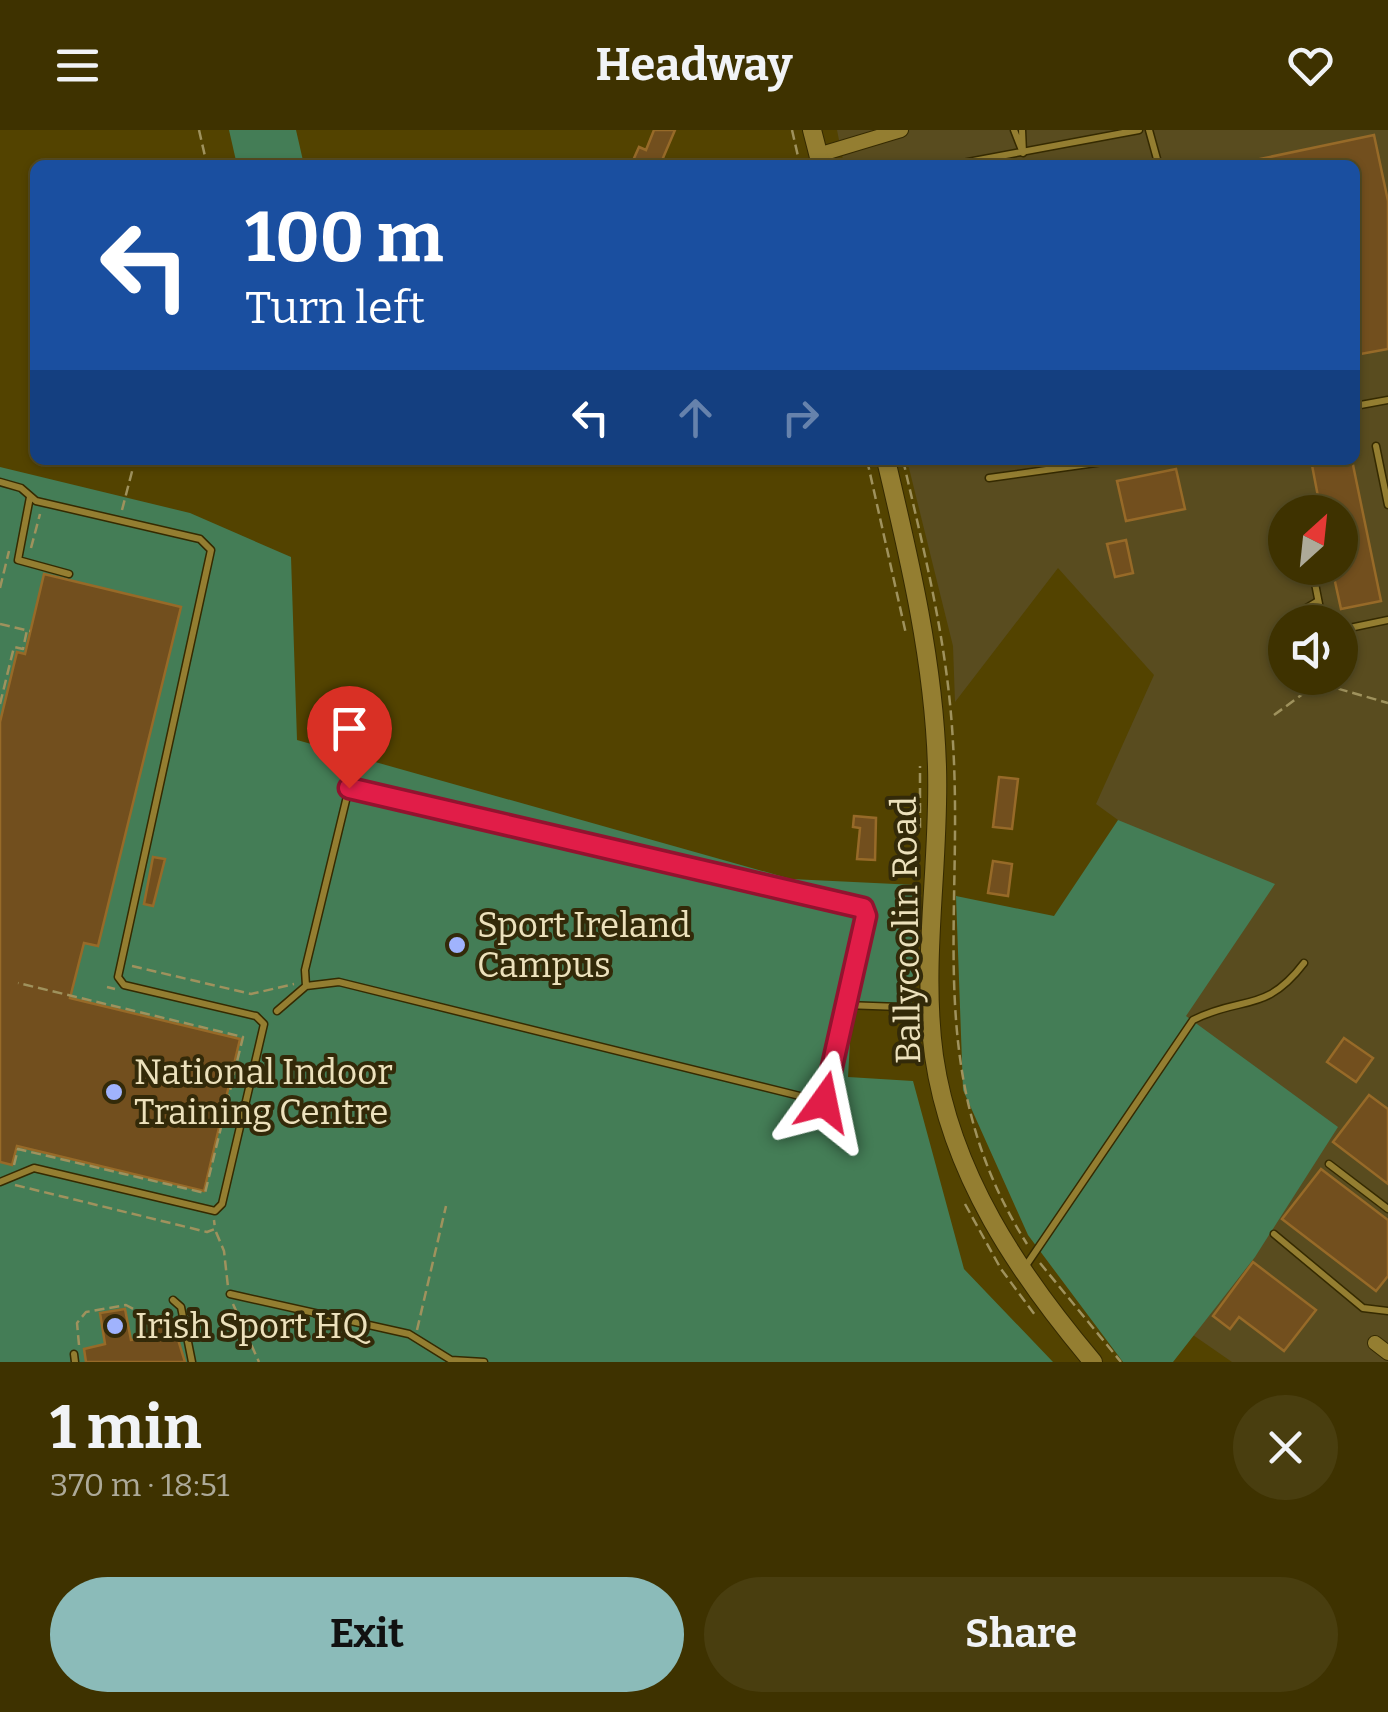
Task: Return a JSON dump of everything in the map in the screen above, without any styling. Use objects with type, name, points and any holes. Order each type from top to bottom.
[{"type":"street","points":[[812,130],[819,160],[900,130]]},
{"type":"street","name":"Ballycoolin Road","points":[[887,465],[923,626],[932,698],[938,769],[934,1054],[950,1125],[974,1187],[1022,1271],[1093,1362]]},
{"type":"street","points":[[1375,1343],[1388,1353]]},
{"type":"lane","points":[[1014,130],[1024,153]]},
{"type":"lane","points":[[1022,130],[1024,153]]},
{"type":"lane","points":[[982,160],[1139,130]]},
{"type":"lane","points":[[1148,130],[1157,159]]},
{"type":"lane","points":[[1384,399],[1388,391]]},
{"type":"lane","points":[[1376,446],[1388,504]]},
{"type":"lane","points":[[990,478],[1082,465]]},
{"type":"lane","points":[[0,482],[30,497],[200,539],[212,554],[118,977],[124,985],[256,1016],[264,1024],[222,1204],[212,1211],[34,1168],[0,1182]]},
{"type":"lane","points":[[30,497],[17,558],[22,564],[68,574]]},
{"type":"lane","points":[[1315,585],[1319,605]]},
{"type":"lane","points":[[1311,605],[1318,601]]},
{"type":"lane","points":[[1358,626],[1388,620]]},
{"type":"lane","points":[[277,1011],[306,986],[340,982],[824,1102],[866,916],[863,908],[349,788],[305,970],[306,986]]},
{"type":"lane","points":[[1022,1271],[1193,1020],[1221,1006],[1254,1004],[1285,988],[1304,963]]},
{"type":"lane","points":[[845,1005],[934,1008]]},
{"type":"lane","points":[[1329,1164],[1388,1209]]},
{"type":"lane","points":[[1274,1234],[1363,1308],[1388,1311]]},
{"type":"lane","points":[[230,1294],[416,1336],[451,1361],[484,1362]]},
{"type":"lane","points":[[173,1300],[181,1307],[192,1362]]},
{"type":"path","points":[[199,130],[206,160]]},
{"type":"path","points":[[792,130],[799,160]]},
{"type":"path","points":[[120,521],[134,465]]},
{"type":"path","points":[[904,465],[948,666],[954,748],[953,995],[958,1063],[967,1110],[990,1173],[1024,1240]]},
{"type":"path","points":[[0,558],[6,560]]},
{"type":"path","points":[[0,624],[28,630],[23,649],[14,647],[0,704]]},
{"type":"path","points":[[1274,716],[1318,683],[1388,703]]},
{"type":"path","points":[[120,963],[252,994],[290,984],[306,986]]},
{"type":"path","points":[[18,984],[243,1037],[205,1194],[18,1150],[14,1166],[6,1171],[15,1186],[207,1232],[215,1230],[212,1211]]},
{"type":"path","points":[[107,987],[124,991]]},
{"type":"path","points":[[416,1336],[446,1206]]},
{"type":"path","points":[[1042,1267],[1121,1362]]},
{"type":"path","points":[[77,1356],[76,1329],[81,1315],[126,1305],[135,1310]]},
{"type":"shaded area","points":[[837,130],[1388,130],[1388,1362],[1232,1362],[1193,1335],[1186,1016],[1118,820],[1096,804],[1154,675],[1058,568],[955,702],[953,646],[908,465],[1360,465],[1360,160],[843,160]]},
{"type":"green space","points":[[229,130],[296,130],[303,160],[236,160]]},
{"type":"green space","name":"Sport Ireland Campus","points":[[0,467],[190,513],[291,557],[297,740],[791,879],[916,885],[912,1005],[852,1007],[848,1077],[913,1081],[964,1269],[1053,1362],[0,1362]]},
{"type":"green space","points":[[1118,820],[1275,884],[1186,1016],[1338,1127],[1255,1257],[1173,1362],[1123,1362],[1028,1235],[963,1090],[956,896],[1054,916]]},
{"type":"building","points":[[654,130],[675,130],[662,160],[633,160],[639,147],[646,150]]},
{"type":"building","points":[[1374,135],[1388,201],[1388,349],[1360,354],[1360,160],[1255,160]]},
{"type":"building","points":[[1312,465],[1353,465],[1381,601],[1340,605],[1336,585],[1358,585],[1358,495],[1318,495]]},
{"type":"building","points":[[1176,469],[1185,509],[1126,521],[1117,481]]},
{"type":"building","points":[[1126,540],[1133,573],[1115,577],[1107,544]]},
{"type":"building","points":[[44,574],[181,607],[98,946],[84,943],[70,998],[240,1039],[204,1191],[17,1146],[12,1165],[0,1162],[0,722],[17,652],[25,654]]},
{"type":"building","points":[[999,777],[1018,779],[1012,829],[993,827]]},
{"type":"building","points":[[854,816],[876,818],[875,860],[857,859],[860,828],[853,827]]},
{"type":"building","points":[[153,857],[165,859],[153,906],[144,904]]},
{"type":"building","points":[[993,861],[1012,864],[1008,896],[988,893]]},
{"type":"building","points":[[1344,1038],[1373,1058],[1356,1082],[1327,1062]]},
{"type":"building","points":[[1369,1095],[1388,1109],[1388,1184],[1333,1142]]},
{"type":"building","points":[[1321,1169],[1388,1220],[1388,1276],[1376,1291],[1282,1219]]},
{"type":"building","points":[[1253,1262],[1316,1310],[1284,1351],[1239,1317],[1230,1329],[1213,1316]]},
{"type":"building","name":"Irish Sport HQ","points":[[125,1309],[131,1340],[151,1338],[148,1322],[171,1317],[185,1362],[86,1362],[84,1349],[105,1344],[100,1313]]},
{"type":"place","name":"Sport Ireland Campus","points":[[457,945]]},
{"type":"place","name":"National Indoor Training Centre","points":[[114,1092]]},
{"type":"place","name":"Irish Sport HQ","points":[[115,1326]]},
{"type":"route","points":[[349,788],[863,908],[866,916],[824,1102]]}]
